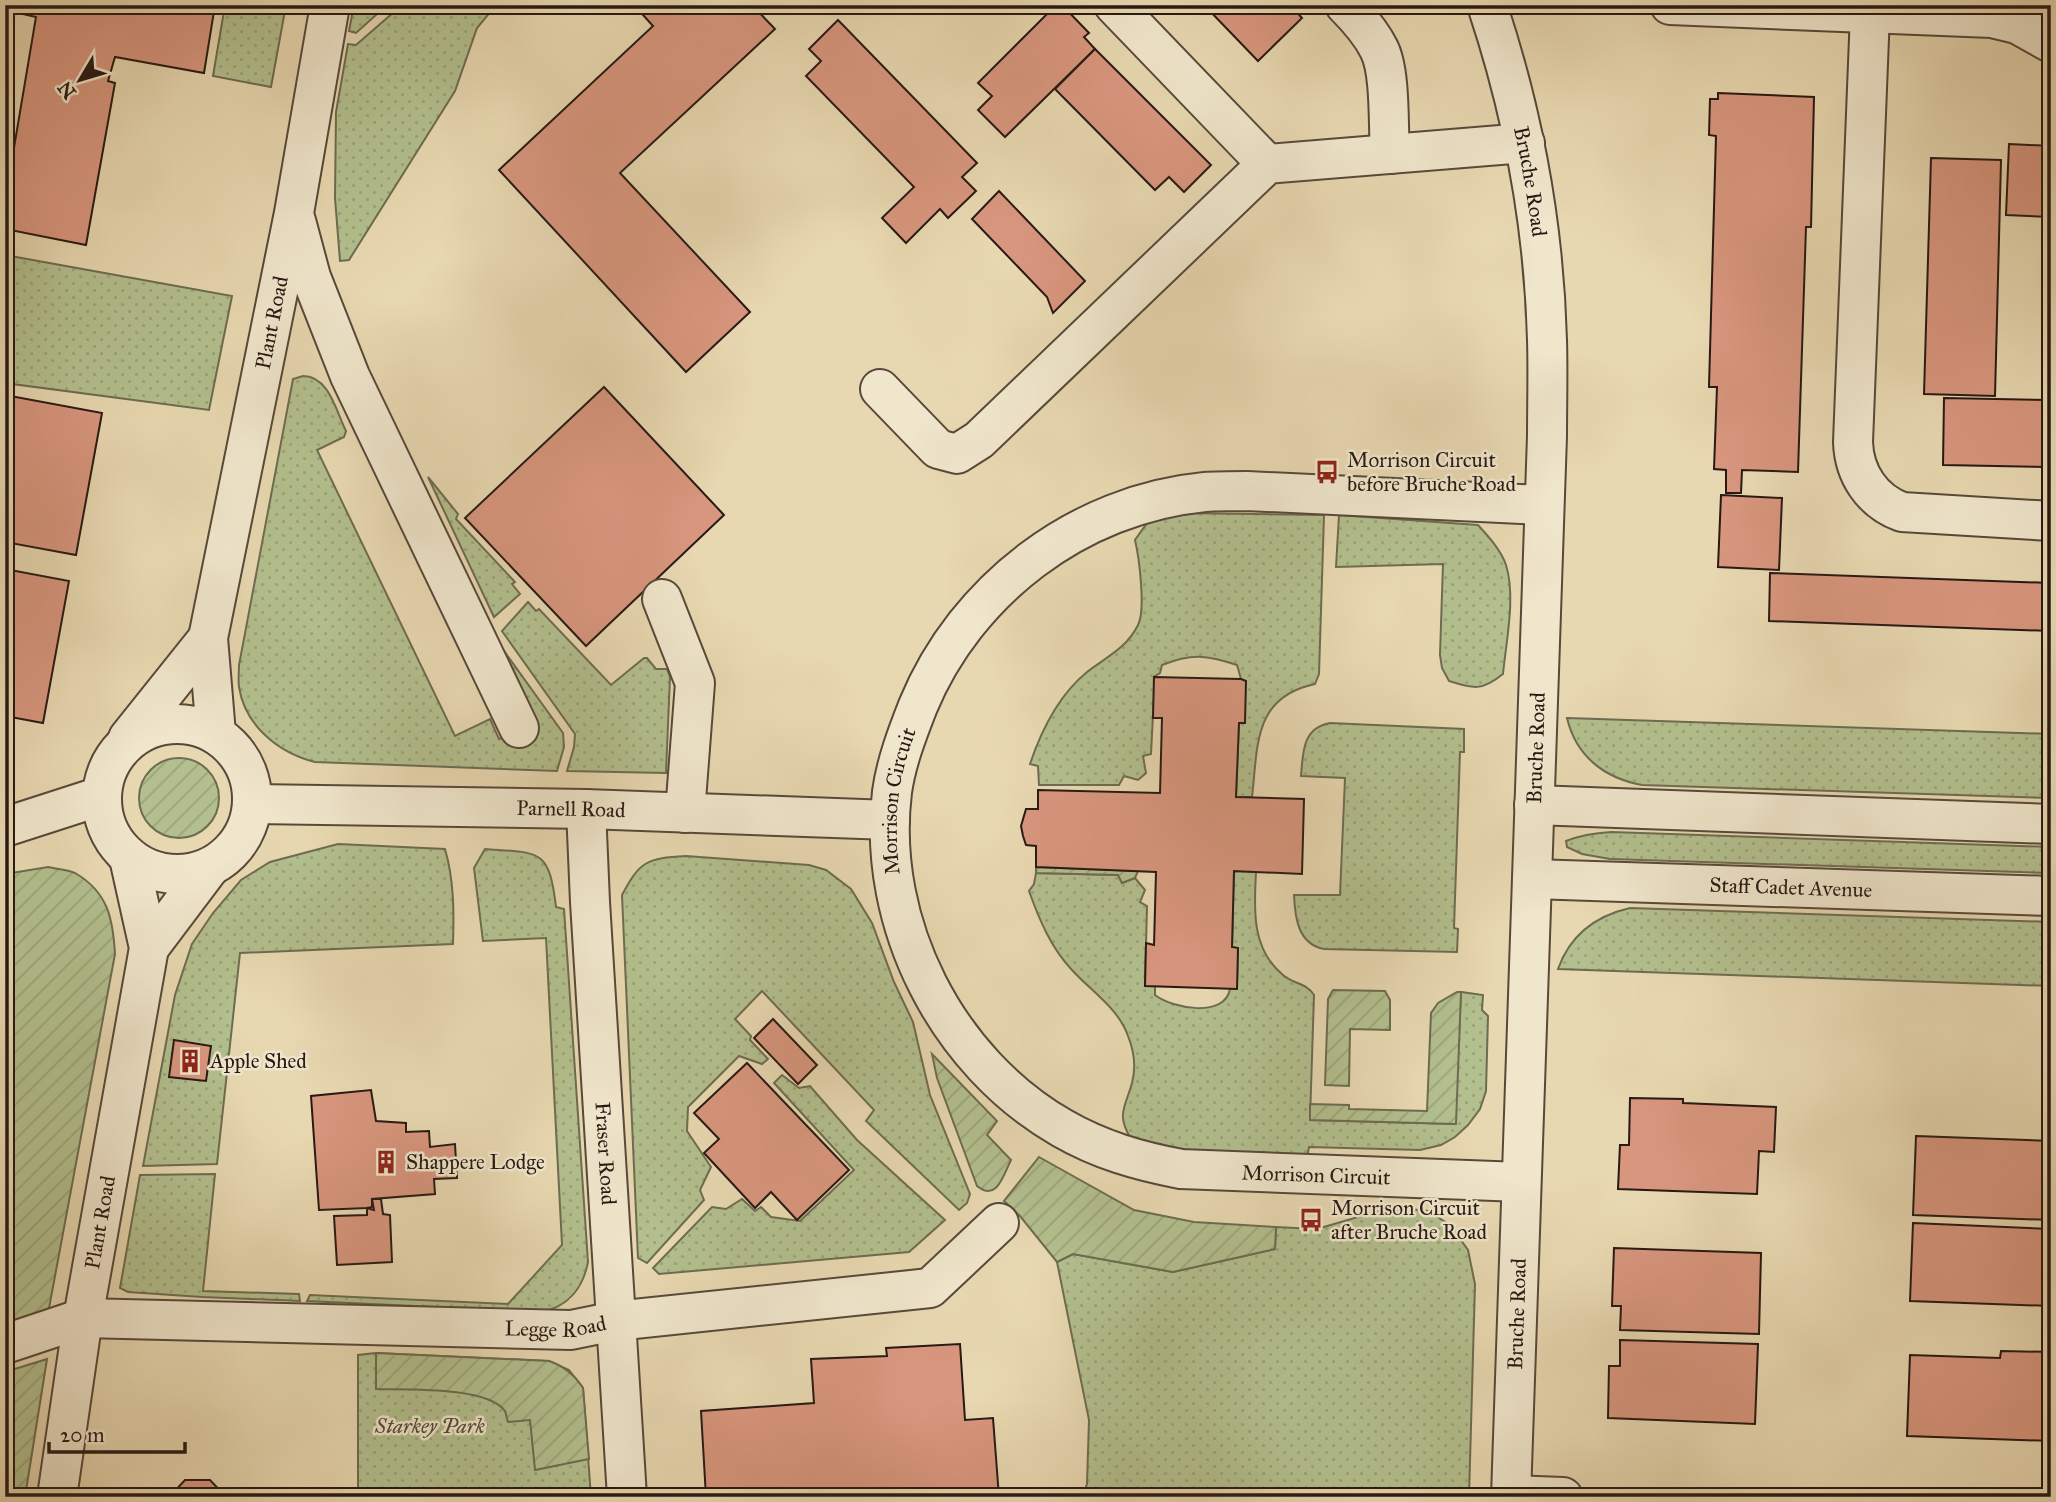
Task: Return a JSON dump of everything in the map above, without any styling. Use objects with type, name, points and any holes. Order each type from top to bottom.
[{"type":"street","name":"Plant Road","points":[[216,734],[208,638],[294,213],[330,5]]},
{"type":"street","points":[[1114,5],[1267,164]]},
{"type":"street","points":[[1345,5],[1360,20],[1381,52],[1386,83],[1390,154]]},
{"type":"street","name":"Bruche Road","points":[[1487,5],[1525,143],[1541,254],[1547,338],[1544,505],[1511,1496]]},
{"type":"street","points":[[1670,5],[1992,18],[2017,24],[2051,43]]},
{"type":"street","points":[[1870,13],[1853,442],[1856,462],[1864,481],[1875,495],[1893,509],[1902,512],[2051,521]]},
{"type":"street","points":[[880,389],[938,449],[957,454],[979,440],[1267,164],[1525,143]]},
{"type":"street","points":[[294,213],[311,277],[350,376],[519,728]]},
{"type":"street","name":"Morrison Circuit","points":[[1521,1182],[1181,1169],[1114,1153],[1062,1128],[1000,1082],[967,1046],[939,1006],[918,964],[901,911],[893,873],[890,820],[892,792],[906,737],[927,687],[955,636],[1021,568],[1046,549],[1092,523],[1141,505],[1204,492],[1247,491],[1544,505]]},
{"type":"street","points":[[662,599],[695,683],[685,813]]},
{"type":"street","name":"Plant Road","points":[[121,748],[208,638]]},
{"type":"street","points":[[161,724],[191,725],[216,734],[236,752],[248,775],[253,804],[246,830],[232,852],[211,867],[186,875],[152,871],[129,858],[111,839],[102,814],[101,796],[106,770],[121,748],[141,732],[161,724]]},
{"type":"street","points":[[5,827],[101,796]]},
{"type":"street","name":"Parnell Road","points":[[253,804],[586,809],[890,820]]},
{"type":"street","points":[[1534,805],[2051,824]]},
{"type":"street","name":"Fraser Road","points":[[586,809],[627,1497]]},
{"type":"street","name":"Plant Road","points":[[57,1497],[83,1318],[149,948],[129,858]]},
{"type":"street","name":"Plant Road","points":[[149,948],[211,867]]},
{"type":"street","name":"Staff Cadet Avenue","points":[[1532,879],[2051,897]]},
{"type":"street","name":"Legge Road","points":[[5,1344],[83,1318],[571,1330],[615,1321],[930,1288],[999,1223]]},
{"type":"street","points":[[1511,1496],[1563,1497]]},
{"type":"green space","points":[[225,5],[286,5],[271,87],[213,76]]},
{"type":"green space","points":[[354,5],[387,5],[356,33],[349,31]]},
{"type":"green space","points":[[402,5],[496,5],[477,28],[455,91],[349,260],[340,261],[335,198],[336,112],[348,44],[356,45]]},
{"type":"green space","points":[[5,255],[232,296],[209,410],[5,383]]},
{"type":"green space","points":[[303,376],[312,378],[325,388],[346,431],[344,437],[317,450],[455,736],[490,719],[499,739],[534,724],[501,652],[504,651],[563,733],[564,747],[557,771],[315,762],[277,745],[248,714],[239,687],[239,665],[293,379]]},
{"type":"green space","points":[[428,477],[458,514],[456,519],[515,582],[512,584],[520,594],[494,617]]},
{"type":"green space","points":[[1178,513],[1324,515],[1319,674],[1315,684],[1295,690],[1269,712],[1258,742],[1252,797],[1236,797],[1239,723],[1245,681],[1241,679],[1237,665],[1200,657],[1162,665],[1160,673],[1155,676],[1151,754],[1143,756],[1146,773],[1138,780],[1124,776],[1119,785],[1039,785],[1038,766],[1030,764],[1052,714],[1077,681],[1122,646],[1138,625],[1142,596],[1135,540],[1150,519]]},
{"type":"green space","points":[[1339,515],[1478,525],[1501,554],[1509,577],[1509,619],[1503,674],[1478,687],[1449,681],[1442,668],[1440,655],[1443,564],[1336,567]]},
{"type":"green space","points":[[528,602],[536,611],[539,609],[611,685],[644,658],[656,669],[667,669],[670,677],[666,773],[567,771],[575,734],[502,631]]},
{"type":"green space","points":[[1567,718],[2051,734],[2051,798],[1642,785],[1616,777],[1594,763],[1577,744]]},
{"type":"green space","points":[[1330,723],[1464,729],[1464,752],[1460,752],[1454,928],[1458,929],[1457,952],[1324,949],[1308,942],[1303,936],[1295,912],[1294,895],[1340,895],[1345,778],[1301,776],[1304,750],[1309,736],[1314,730]]},
{"type":"green space","points":[[179,758],[194,761],[207,770],[216,783],[219,798],[216,813],[207,826],[194,835],[179,838],[164,835],[151,826],[142,813],[139,798],[142,783],[151,770],[164,761]]},
{"type":"green space","points":[[1611,832],[2051,847],[2051,873],[1610,859],[1582,854],[1567,847],[1566,841]]},
{"type":"green space","points":[[338,844],[445,849],[453,896],[453,944],[240,953],[217,1164],[143,1166],[175,995],[192,944],[213,913],[241,880],[270,862]]},
{"type":"green space","points":[[485,849],[518,851],[538,857],[550,874],[556,907],[564,909],[588,1262],[586,1271],[573,1295],[559,1306],[541,1312],[307,1301],[310,1295],[508,1304],[562,1245],[546,938],[483,941],[474,868]]},
{"type":"green space","points":[[686,856],[809,865],[826,870],[851,889],[872,923],[894,982],[913,1022],[930,1095],[970,1194],[967,1203],[959,1210],[866,1121],[874,1110],[762,991],[735,1019],[768,1059],[762,1064],[739,1056],[688,1107],[687,1131],[711,1167],[700,1190],[704,1200],[647,1263],[638,1258],[622,895],[634,875],[646,864],[662,858]]},
{"type":"green space","points":[[48,867],[75,873],[86,880],[102,898],[113,929],[115,954],[47,1319],[5,1332],[5,874]]},
{"type":"green space","points":[[1036,867],[1138,871],[1135,878],[1122,883],[1118,875],[1036,873]]},
{"type":"green space","points":[[1234,871],[1256,872],[1255,914],[1265,953],[1283,975],[1308,988],[1314,995],[1310,1120],[1455,1124],[1461,992],[1483,995],[1482,1010],[1488,1016],[1486,1091],[1480,1109],[1455,1137],[1441,1145],[1420,1150],[1309,1147],[1307,1158],[1194,1153],[1131,1139],[1123,1117],[1134,1071],[1133,1054],[1124,1026],[1058,952],[1041,922],[1029,891],[1034,884],[1036,873],[1118,875],[1122,883],[1135,878],[1145,890],[1140,902],[1147,906],[1145,985],[1155,986],[1155,995],[1174,1004],[1209,1007],[1219,1004],[1230,989],[1237,988],[1238,948],[1232,947]]},
{"type":"green space","points":[[1630,908],[2051,922],[2051,986],[1558,969],[1569,946],[1585,929],[1606,916]]},
{"type":"green space","points":[[1333,990],[1385,991],[1390,1000],[1390,1030],[1350,1029],[1349,1086],[1325,1085],[1328,999]]},
{"type":"green space","points":[[1461,992],[1456,1124],[1310,1120],[1310,1104],[1349,1105],[1349,1109],[1427,1111],[1431,1013],[1438,1003]]},
{"type":"green space","points":[[932,1054],[997,1121],[987,1135],[1011,1160],[998,1185],[990,1191],[977,1186],[937,1078]]},
{"type":"green space","points":[[782,1075],[799,1088],[810,1086],[857,1140],[945,1220],[909,1252],[659,1274],[653,1268],[712,1207],[726,1209],[742,1199],[755,1211],[761,1207],[771,1217],[800,1221],[854,1170],[774,1083]]},
{"type":"green space","points":[[1039,1157],[1134,1210],[1194,1222],[1276,1227],[1275,1249],[1173,1272],[1073,1254],[1057,1262],[1020,1216],[1004,1201]]},
{"type":"green space","points":[[215,1174],[203,1291],[299,1294],[300,1301],[128,1292],[120,1288],[140,1175]]},
{"type":"green space","points":[[1392,1207],[1428,1211],[1450,1225],[1468,1250],[1475,1284],[1469,1497],[1082,1497],[1087,1484],[1089,1420],[1057,1262],[1073,1254],[1173,1272],[1275,1249],[1276,1227],[1317,1229]]},
{"type":"green space","name":"Starkey Park","points":[[376,1353],[549,1361],[569,1370],[583,1388],[591,1497],[358,1497],[358,1355]]},
{"type":"green space","points":[[376,1353],[549,1361],[559,1365],[583,1388],[589,1459],[535,1470],[530,1420],[508,1422],[505,1411],[495,1403],[464,1393],[376,1389]]},
{"type":"green space","points":[[47,1359],[25,1497],[5,1497],[5,1372]]},
{"type":"building","points":[[5,5],[215,5],[204,73],[115,57],[108,81],[115,83],[86,245],[5,229],[5,201],[36,17],[5,10]]},
{"type":"building","points":[[634,5],[752,5],[775,29],[620,173],[750,312],[686,372],[499,170],[653,26]]},
{"type":"building","points":[[1056,5],[1062,5],[1089,33],[1084,37],[1095,49],[1005,137],[978,110],[992,96],[978,83]]},
{"type":"building","points":[[1204,5],[1290,5],[1302,18],[1258,61]]},
{"type":"building","points":[[838,20],[977,163],[962,177],[976,191],[948,218],[940,209],[906,243],[882,218],[914,187],[806,76],[821,61],[809,49]]},
{"type":"building","points":[[1095,49],[1211,165],[1184,192],[1169,177],[1155,190],[1055,89]]},
{"type":"building","points":[[1718,93],[1814,97],[1811,227],[1806,227],[1798,472],[1742,470],[1741,493],[1726,493],[1726,470],[1714,469],[1717,387],[1709,387],[1716,136],[1709,135],[1710,99],[1718,99]]},
{"type":"building","points":[[2009,144],[2051,146],[2051,217],[2006,215]]},
{"type":"building","points":[[1931,158],[2001,160],[1995,396],[1924,394]]},
{"type":"building","points":[[999,191],[1085,281],[1053,313],[1047,297],[972,219]]},
{"type":"building","points":[[604,387],[724,515],[586,646],[465,518]]},
{"type":"building","points":[[5,395],[102,413],[76,555],[5,542]]},
{"type":"building","points":[[1944,398],[2051,400],[2051,467],[1943,465]]},
{"type":"building","points":[[1721,495],[1782,498],[1779,570],[1718,567]]},
{"type":"building","points":[[5,569],[69,581],[43,723],[5,716]]},
{"type":"building","points":[[1770,573],[2051,583],[2051,631],[1769,621]]},
{"type":"building","points":[[1154,677],[1246,681],[1245,723],[1239,723],[1236,797],[1304,799],[1302,874],[1234,871],[1232,947],[1238,948],[1237,989],[1145,986],[1146,943],[1154,945],[1156,872],[1036,867],[1036,846],[1026,845],[1023,836],[1021,826],[1026,809],[1038,809],[1038,790],[1160,793],[1162,718],[1153,718]]},
{"type":"building","points":[[773,1019],[817,1065],[798,1084],[754,1038]]},
{"type":"building","name":"Apple Shed","points":[[174,1040],[211,1046],[206,1081],[169,1077]]},
{"type":"building","points":[[747,1063],[849,1170],[797,1220],[771,1192],[755,1208],[704,1153],[719,1139],[694,1113]]},
{"type":"building","name":"Shappere Lodge","points":[[371,1090],[376,1121],[406,1123],[406,1132],[429,1131],[430,1147],[455,1144],[457,1178],[434,1179],[435,1194],[372,1199],[372,1207],[367,1208],[319,1210],[311,1096]]},
{"type":"building","points":[[1630,1098],[1683,1099],[1683,1103],[1776,1107],[1774,1152],[1759,1151],[1757,1194],[1618,1189],[1620,1145],[1629,1145]]},
{"type":"building","points":[[1916,1136],[2051,1141],[2051,1220],[1913,1215]]},
{"type":"building","points":[[372,1199],[381,1199],[383,1214],[390,1215],[392,1262],[337,1265],[334,1216],[367,1215],[367,1208],[374,1210]]},
{"type":"building","points":[[1913,1223],[2051,1229],[2051,1306],[1910,1301]]},
{"type":"building","points":[[1614,1248],[1761,1253],[1759,1334],[1620,1330],[1621,1306],[1612,1306]]},
{"type":"building","points":[[1620,1340],[1758,1344],[1755,1424],[1608,1418],[1609,1366],[1620,1366]]},
{"type":"building","points":[[960,1344],[965,1420],[993,1418],[999,1497],[706,1497],[701,1411],[814,1403],[811,1359],[887,1356],[886,1348]]},
{"type":"building","points":[[2001,1351],[2051,1352],[2051,1441],[1907,1436],[1910,1355],[2000,1358]]},
{"type":"building","points":[[185,1480],[210,1480],[226,1497],[137,1497],[137,1493],[173,1493]]},
{"type":"place","name":"Morrison Circuit before Bruche Road","points":[[1327,472]]},
{"type":"place","name":"Apple Shed","points":[[190,1061]]},
{"type":"place","name":"Shappere Lodge","points":[[386,1162]]},
{"type":"place","name":"Morrison Circuit after Bruche Road","points":[[1311,1220]]}]
